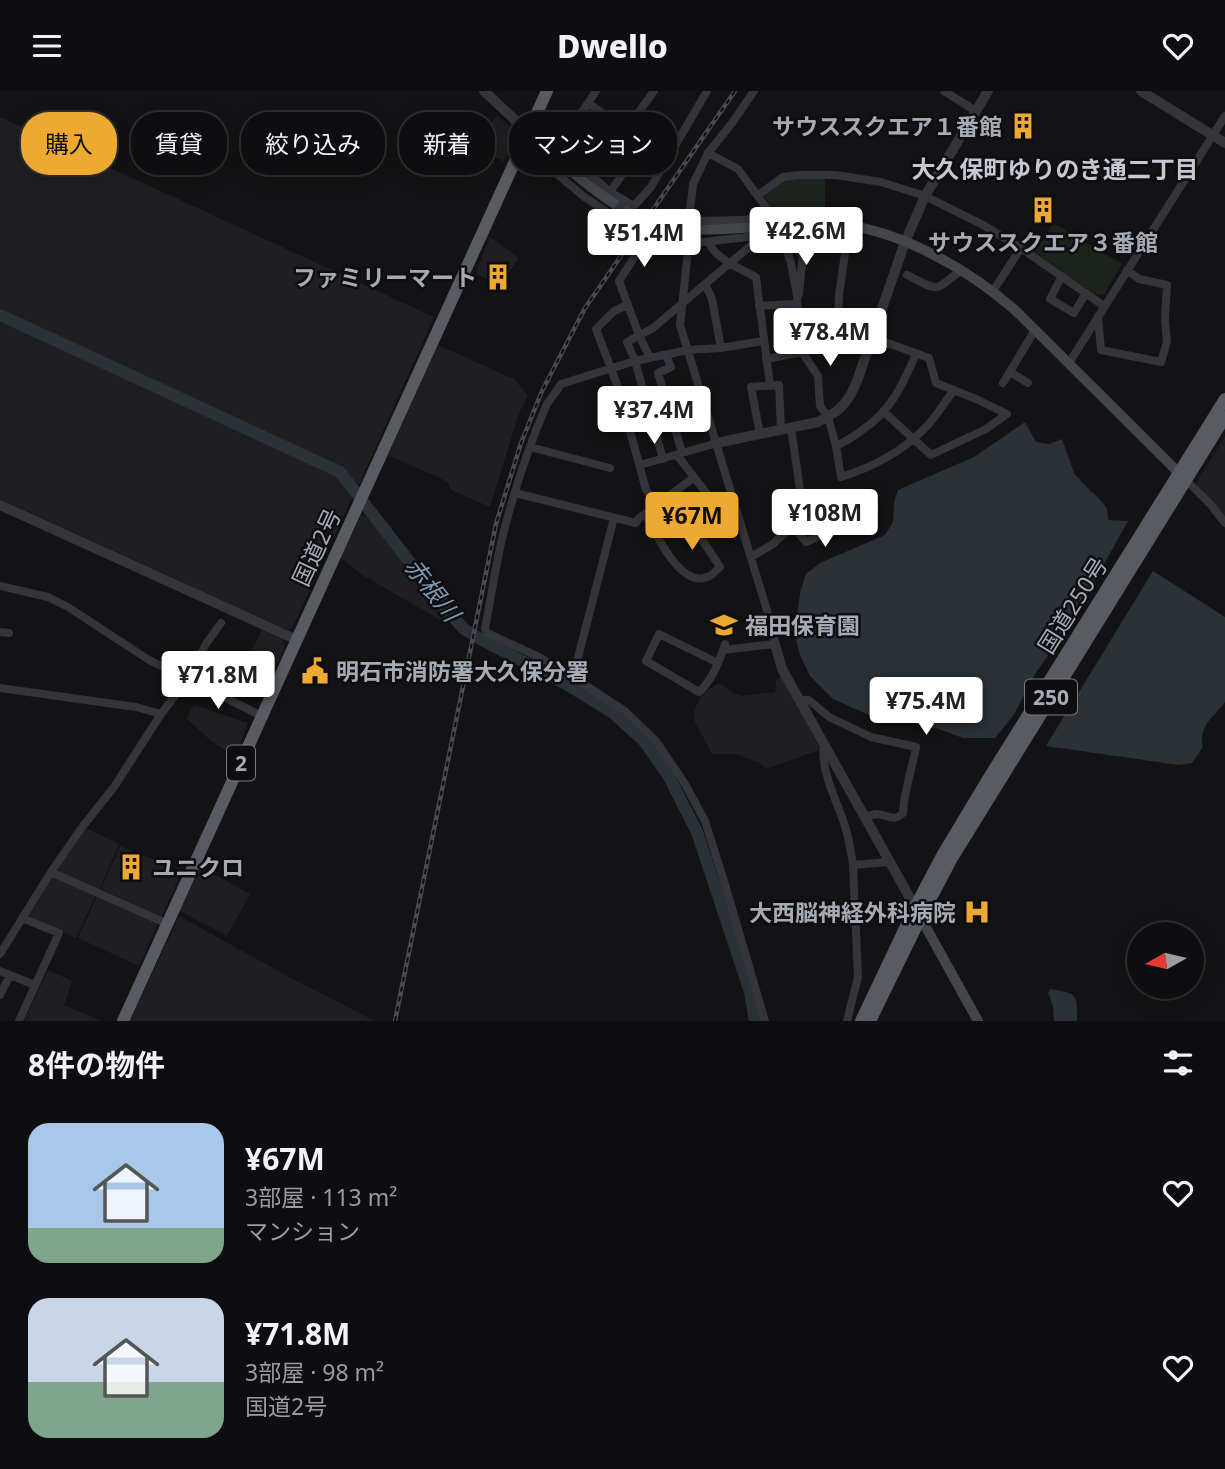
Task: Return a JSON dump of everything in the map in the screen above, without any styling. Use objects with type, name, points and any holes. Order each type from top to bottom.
[{"type":"highway","name":"国道2号","points":[[537,112],[547,91]]},
{"type":"highway","name":"国道2号","points":[[123,1021],[509,173]]},
{"type":"highway","name":"国道250号","points":[[870,1021],[943,854],[1182,476],[1225,399]]},
{"type":"highway","name":"国道250号","points":[[1182,476],[1225,417]]},
{"type":"highway","name":"国道250号","points":[[861,1021],[918,912]]},
{"type":"main road","points":[[581,175],[614,205],[634,211]]},
{"type":"main road","points":[[669,228],[726,230],[832,224],[877,231],[905,242],[961,270],[993,291],[1182,476]]},
{"type":"main road","points":[[918,912],[978,1021]]},
{"type":"street","points":[[484,91],[509,120]]},
{"type":"street","points":[[582,112],[596,91]]},
{"type":"street","points":[[639,112],[654,91]]},
{"type":"street","points":[[677,143],[707,91]]},
{"type":"street","points":[[754,91],[733,123],[708,153],[693,184],[680,325],[773,630],[782,669],[824,744],[846,829],[853,865],[858,977],[847,1021]]},
{"type":"street","points":[[944,91],[976,111]]},
{"type":"street","points":[[640,465],[717,443],[818,422],[837,411],[851,394],[905,242],[925,196],[988,91]]},
{"type":"street","points":[[1141,91],[1225,143]]},
{"type":"street","points":[[588,103],[601,112]]},
{"type":"street","points":[[1069,363],[1225,116]]},
{"type":"street","points":[[708,153],[738,169],[773,217]]},
{"type":"street","points":[[758,195],[783,177],[817,174],[881,181],[925,196],[983,225],[1021,247],[1104,306]]},
{"type":"street","points":[[562,175],[583,196],[613,216],[625,201]]},
{"type":"street","points":[[588,175],[625,201],[634,211],[658,175]]},
{"type":"street","points":[[610,192],[622,175]]},
{"type":"street","points":[[650,358],[619,281],[641,247],[646,246],[666,220],[741,220],[794,216],[827,220],[832,224],[827,229],[709,243],[656,235]]},
{"type":"street","points":[[838,325],[839,295],[849,226]]},
{"type":"street","points":[[797,300],[800,293],[805,232]]},
{"type":"street","points":[[782,235],[791,263],[802,352],[818,376],[820,405],[828,417],[841,477],[871,467],[913,438],[923,430],[954,390]]},
{"type":"street","points":[[663,459],[627,342],[653,328],[730,264],[759,236]]},
{"type":"street","points":[[709,243],[710,247],[730,264],[756,277],[770,385]]},
{"type":"street","points":[[993,291],[1021,247]]},
{"type":"street","points":[[907,275],[933,288],[939,288],[961,270]]},
{"type":"street","points":[[1098,316],[1101,350],[1161,362],[1167,342],[1167,285],[1139,279],[1127,270]]},
{"type":"street","points":[[1062,276],[1050,299],[1074,313],[1086,293]]},
{"type":"street","points":[[705,284],[712,299],[721,348]]},
{"type":"street","points":[[759,306],[797,300]]},
{"type":"street","points":[[627,305],[614,311],[596,329],[611,367],[646,490],[657,505]]},
{"type":"street","points":[[799,331],[838,325],[929,358],[936,383],[1007,414],[986,429],[931,455],[884,412]]},
{"type":"street","points":[[1003,383],[1035,330]]},
{"type":"street","points":[[763,341],[688,350],[635,361],[561,384],[548,402],[515,492],[502,541],[485,628],[487,633],[537,656],[625,711],[656,741],[685,784],[705,821],[765,1021]]},
{"type":"street","points":[[766,359],[802,352]]},
{"type":"street","points":[[836,446],[868,426],[884,412],[900,389],[916,354]]},
{"type":"street","points":[[645,515],[674,563],[693,576],[704,579],[720,567],[684,512],[707,494],[693,478],[680,454],[658,373],[671,367],[666,355]]},
{"type":"street","points":[[1010,372],[1028,383]]},
{"type":"street","points":[[751,557],[773,544],[792,526],[839,506],[846,524],[806,542],[792,526],[786,518],[803,510],[779,384],[751,387],[760,434]]},
{"type":"street","points":[[530,447],[610,468]]},
{"type":"street","points":[[1182,476],[1225,523]]},
{"type":"street","points":[[515,492],[636,523],[693,478]]},
{"type":"street","points":[[0,505],[297,640]]},
{"type":"street","points":[[845,520],[874,507]]},
{"type":"street","points":[[573,677],[614,518]]},
{"type":"street","points":[[0,586],[48,597],[68,607],[149,660],[262,716]]},
{"type":"street","points":[[0,954],[51,872],[114,787],[161,714],[187,680],[206,643],[221,623]]},
{"type":"street","points":[[718,663],[659,634],[646,661],[699,692],[710,682],[718,663],[724,647],[775,644]]},
{"type":"street","points":[[0,688],[136,707],[161,714]]},
{"type":"street","points":[[799,700],[809,700],[829,717],[872,737],[916,747],[904,795],[903,813],[895,818],[876,814],[864,817]]},
{"type":"street","points":[[829,765],[864,817],[918,912]]},
{"type":"street","points":[[853,865],[888,862]]},
{"type":"street","points":[[51,872],[168,924]]},
{"type":"street","points":[[19,1021],[59,933],[22,918]]},
{"type":"street","points":[[0,971],[35,985]]},
{"type":"street","points":[[0,995],[9,975]]},
{"type":"shaded area","points":[[497,116],[509,126],[509,151],[504,162],[495,157]]},
{"type":"shaded area","points":[[0,117],[21,127],[21,175],[117,175],[117,171],[434,317],[357,489],[342,470],[0,311]]},
{"type":"shaded area","points":[[825,178],[823,214],[775,212],[764,197],[765,193],[782,180]]},
{"type":"shaded area","points":[[1053,223],[1122,264],[1104,294],[1094,294],[1035,252]]},
{"type":"shaded area","points":[[490,237],[519,258],[499,286],[476,273]]},
{"type":"shaded area","points":[[0,319],[340,477],[353,495],[293,626],[288,630],[0,499]]},
{"type":"shaded area","points":[[438,345],[514,379],[528,396],[519,413],[490,507],[451,490],[448,482],[388,455]]},
{"type":"shaded area","points":[[1025,422],[1036,442],[1049,444],[1062,439],[1074,473],[1107,508],[1108,520],[1128,521],[1071,623],[1037,671],[1013,716],[995,738],[963,738],[939,729],[871,716],[833,699],[810,676],[795,636],[800,593],[806,574],[820,563],[885,535],[893,522],[898,490],[974,457]]},
{"type":"shaded area","points":[[1225,436],[1225,517],[1195,485]]},
{"type":"shaded area","points":[[361,515],[373,520],[446,615],[440,620],[364,576],[341,558]]},
{"type":"shaded area","points":[[1153,571],[1225,617],[1225,702],[1205,728],[1203,747],[1192,763],[1179,765],[1046,746]]},
{"type":"shaded area","points":[[262,630],[282,639],[285,647],[273,674],[265,667],[254,667],[246,662]]},
{"type":"shaded area","points":[[781,677],[819,750],[766,769],[758,762],[736,754],[712,754],[695,722],[694,713],[703,693],[719,683],[741,696],[775,692],[776,680]]},
{"type":"shaded area","points":[[194,705],[248,723],[235,756],[211,741],[186,718]]},
{"type":"shaded area","points":[[86,828],[119,844],[100,889],[57,871]]},
{"type":"shaded area","points":[[120,846],[160,862],[179,878],[162,916],[101,889]]},
{"type":"shaded area","points":[[201,867],[250,894],[227,936],[180,911]]},
{"type":"shaded area","points":[[53,876],[96,895],[76,938],[29,916]]},
{"type":"shaded area","points":[[97,896],[158,924],[139,966],[78,938]]},
{"type":"shaded area","points":[[179,916],[291,978],[375,1021],[130,1021]]},
{"type":"shaded area","points":[[48,970],[72,981],[64,1005],[101,1021],[24,1021]]},
{"type":"shaded area","points":[[1050,989],[1074,996],[1077,1021],[1054,1021],[1053,1006],[1048,993]]},
{"type":"waterway","name":"赤根川","points":[[0,315],[340,472],[464,629],[566,684],[613,713],[644,741],[668,775],[697,832],[750,992],[755,1021]]},
{"type":"tunnel","points":[[634,216],[669,228]]},
{"type":"railway","points":[[395,1021],[496,524],[521,443],[542,391],[585,308],[735,91]]},
{"type":"place","name":"サウススクエア１番館","points":[[1023,126]]},
{"type":"place","name":"サウススクエア３番館","points":[[1043,210]]},
{"type":"place","name":"ファミリーマート","points":[[498,277]]},
{"type":"place","name":"福田保育園","points":[[724,625]]},
{"type":"place","name":"明石市消防署大久保分署","points":[[315,671]]},
{"type":"place","name":"ユニクロ","points":[[131,867]]},
{"type":"place","name":"大西脳神経外科病院","points":[[977,912]]},
{"type":"district","name":"大久保町ゆりのき通二丁目","points":[[1055,168]]}]
